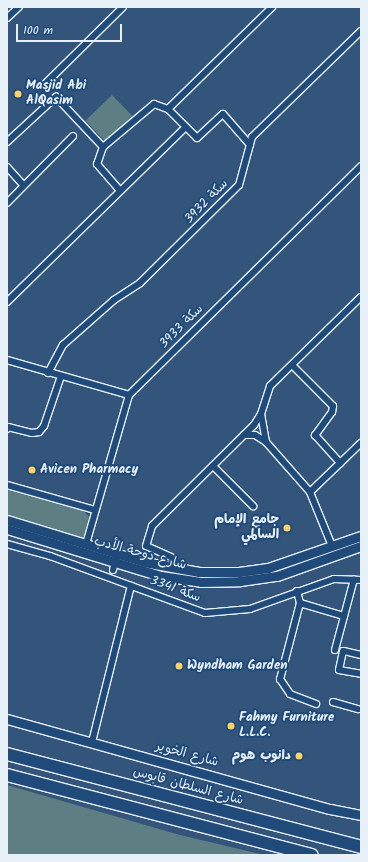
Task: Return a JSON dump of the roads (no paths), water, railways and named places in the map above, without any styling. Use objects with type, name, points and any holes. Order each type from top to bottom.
[{"type":"highway","name":"شارع السلطان قابوس","points":[[7,754],[361,847]]},
{"type":"highway","points":[[7,775],[312,855]]},
{"type":"main road","name":"شارع دوحة الأدب","points":[[7,520],[86,544],[116,558],[172,569],[233,573],[268,568],[361,536]]},
{"type":"main road","name":"شارع دوحة الأدب","points":[[7,529],[116,558],[186,580],[240,581],[291,572],[361,546]]},
{"type":"main road","name":"شارع الخوير","points":[[7,719],[330,809],[360,812]]},
{"type":"street","points":[[7,18],[19,7]]},
{"type":"street","points":[[46,83],[122,7]]},
{"type":"street","points":[[168,109],[272,7]]},
{"type":"street","name":"سكة 3932","points":[[48,372],[63,345],[114,300],[150,274],[239,185],[252,137],[361,31]]},
{"type":"street","points":[[7,142],[56,97],[103,147]]},
{"type":"street","points":[[120,190],[97,164],[103,147],[154,104],[168,109],[197,138],[224,114],[250,145]]},
{"type":"street","points":[[7,302],[186,127]]},
{"type":"street","points":[[7,203],[73,136]]},
{"type":"street","name":"سكة 3933","points":[[86,544],[129,395],[361,166]]},
{"type":"street","points":[[7,167],[24,186]]},
{"type":"street","points":[[171,557],[146,546],[152,526],[244,435],[261,414],[270,386],[361,297]]},
{"type":"street","points":[[7,360],[129,395]]},
{"type":"street","points":[[292,365],[333,406],[332,412],[315,435],[340,463]]},
{"type":"street","points":[[7,427],[32,433],[39,432],[44,426],[61,376]]},
{"type":"street","points":[[261,414],[266,442]]},
{"type":"street","points":[[244,435],[255,434],[266,442],[310,492],[332,546]]},
{"type":"street","points":[[310,492],[361,443]]},
{"type":"street","points":[[213,466],[253,506]]},
{"type":"street","points":[[7,485],[95,510]]},
{"type":"street","name":"سكة 3341","points":[[7,544],[50,556],[205,613],[250,609],[334,579],[361,580]]},
{"type":"street","points":[[336,650],[354,579]]},
{"type":"street","points":[[92,742],[130,586]]},
{"type":"street","points":[[297,591],[300,603],[280,679],[290,694],[316,704]]},
{"type":"street","points":[[300,603],[344,616]]},
{"type":"street","points":[[361,655],[344,651],[339,670],[361,674]]},
{"type":"street","points":[[333,702],[358,709]]},
{"type":"place","name":"Masjid Abi AlQasim","points":[[18,94]]},
{"type":"place","name":"Avicen Pharmacy","points":[[32,470]]},
{"type":"place","name":"جامع الإمام السالمي","points":[[287,528]]},
{"type":"place","name":"Wyndham Garden","points":[[179,666]]},
{"type":"place","name":"Fahmy Furniture L.L.C.","points":[[231,726]]},
{"type":"place","name":"دانوب هوم","points":[[299,756]]}]
